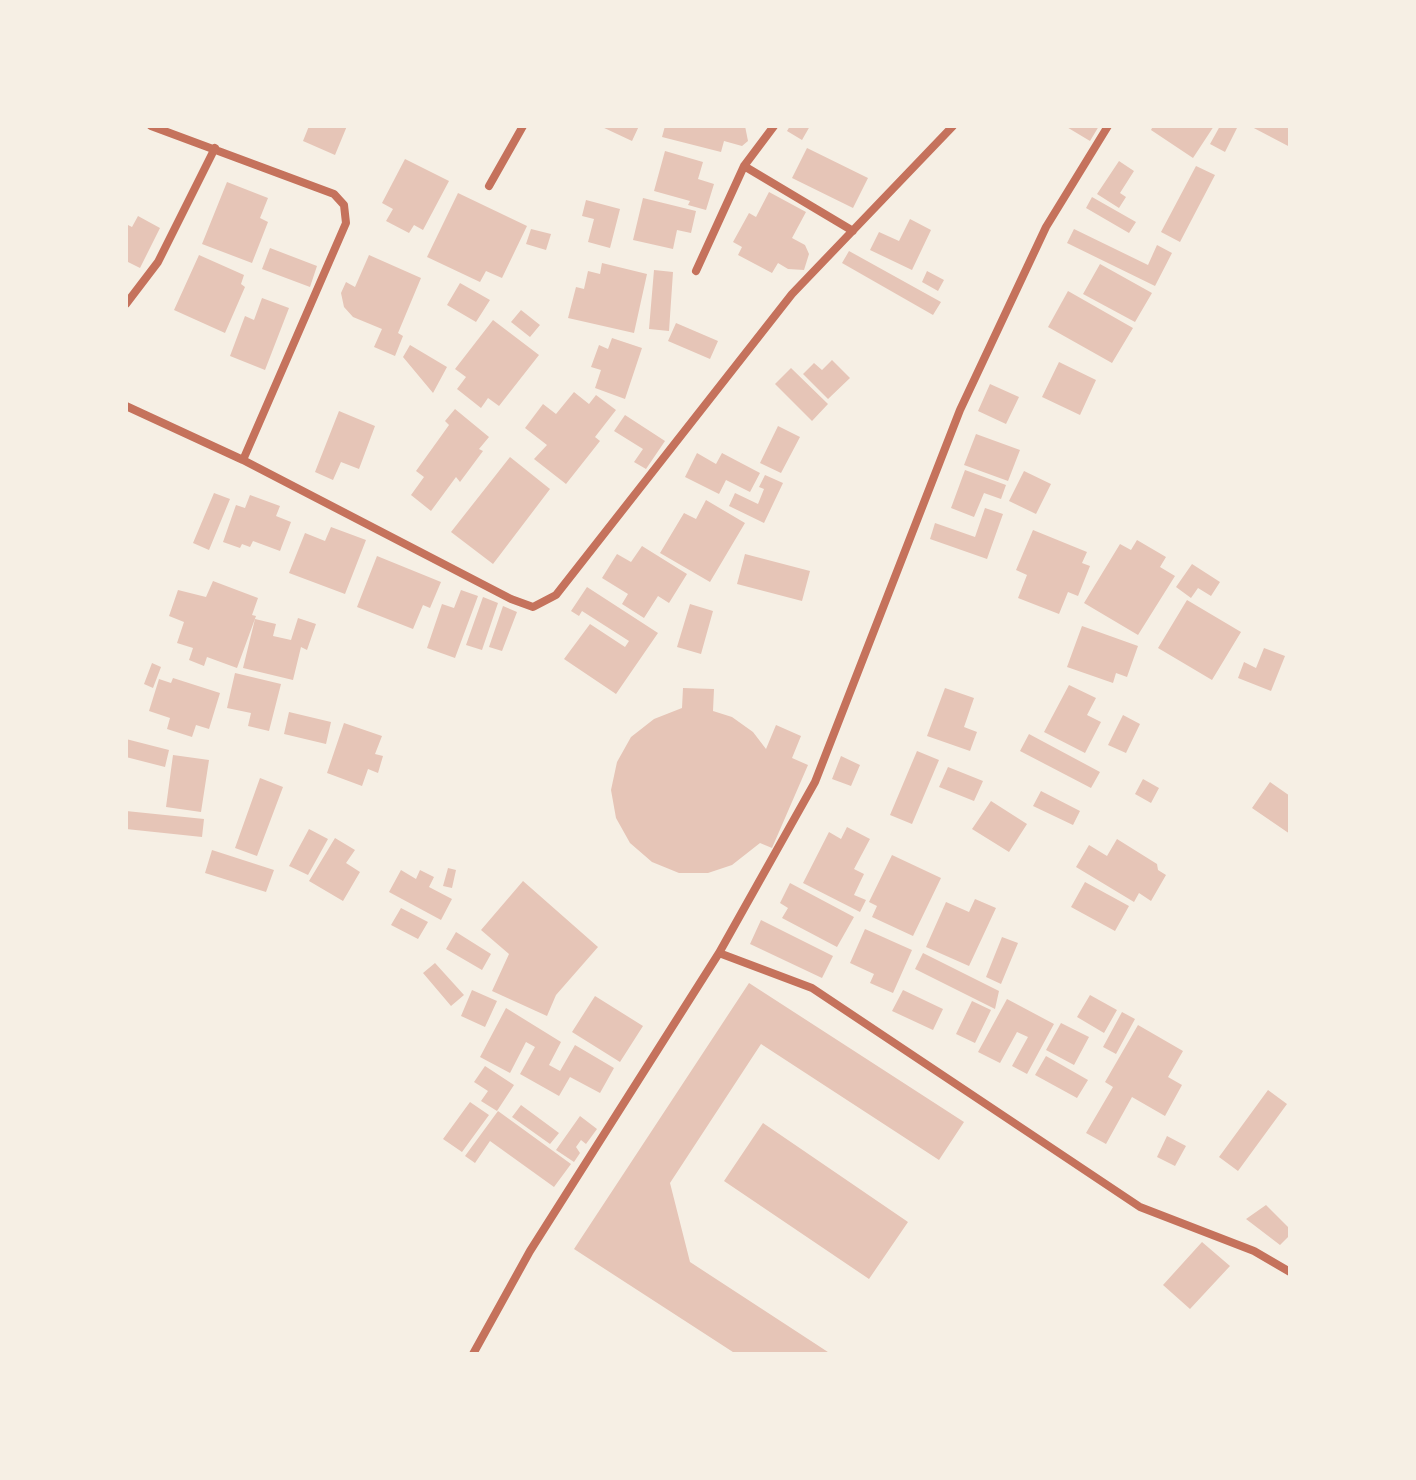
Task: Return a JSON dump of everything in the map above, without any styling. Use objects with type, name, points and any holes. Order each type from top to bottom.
[{"type":"street","points":[[151,126],[334,194],[344,205],[346,223],[243,460]]},
{"type":"street","points":[[489,186],[523,126]]},
{"type":"street","points":[[696,271],[744,166],[774,126]]},
{"type":"street","points":[[126,406],[243,460],[511,599],[533,607],[556,595],[792,294],[953,126]]},
{"type":"street","points":[[473,1354],[530,1251],[719,953],[815,782],[960,410],[1046,227],[1108,126]]},
{"type":"street","points":[[126,304],[158,262],[215,148]]},
{"type":"street","points":[[744,166],[853,231]]},
{"type":"street","points":[[719,953],[812,988],[1140,1207],[1254,1251],[1290,1272]]},
{"type":"building","points":[[309,126],[347,126],[335,155],[303,141]]},
{"type":"building","points":[[600,126],[639,126],[632,141]]},
{"type":"building","points":[[665,126],[745,126],[748,141],[742,146],[724,141],[721,152],[662,137]]},
{"type":"building","points":[[790,126],[810,126],[802,140],[787,131]]},
{"type":"building","points":[[1065,126],[1099,126],[1090,141]]},
{"type":"building","points":[[1153,126],[1214,126],[1193,158],[1151,130]]},
{"type":"building","points":[[1220,126],[1238,126],[1225,152],[1210,144]]},
{"type":"building","points":[[1250,126],[1290,126],[1290,147]]},
{"type":"building","points":[[807,148],[868,178],[853,208],[792,178]]},
{"type":"building","points":[[665,151],[703,162],[698,179],[714,184],[706,210],[688,205],[690,201],[654,191]]},
{"type":"building","points":[[405,159],[449,181],[423,230],[414,225],[409,233],[386,221],[393,209],[382,203]]},
{"type":"building","points":[[1119,161],[1134,171],[1120,193],[1126,197],[1119,208],[1097,194]]},
{"type":"building","points":[[1196,166],[1215,175],[1180,242],[1161,232]]},
{"type":"building","points":[[227,182],[268,198],[260,218],[268,222],[252,263],[202,244]]},
{"type":"building","points":[[769,192],[806,212],[792,238],[805,245],[809,254],[804,270],[788,269],[778,263],[772,273],[738,255],[742,247],[733,242],[749,213],[756,217]]},
{"type":"building","points":[[458,193],[527,226],[502,278],[486,271],[480,282],[427,257]]},
{"type":"building","points":[[1092,197],[1136,222],[1129,233],[1086,208]]},
{"type":"building","points":[[643,198],[696,211],[691,233],[677,230],[673,249],[633,240]]},
{"type":"building","points":[[586,200],[620,209],[610,248],[588,242],[594,219],[582,216]]},
{"type":"building","points":[[138,216],[160,228],[140,268],[126,261],[126,224],[132,227]]},
{"type":"building","points":[[910,219],[931,230],[912,270],[870,250],[879,232],[899,241]]},
{"type":"building","points":[[531,229],[551,234],[546,250],[526,244]]},
{"type":"building","points":[[1074,229],[1148,265],[1157,245],[1172,253],[1155,286],[1067,243]]},
{"type":"building","points":[[270,248],[317,266],[310,287],[262,269]]},
{"type":"building","points":[[849,251],[941,302],[933,315],[842,263]]},
{"type":"building","points":[[199,255],[244,275],[241,284],[245,287],[225,333],[174,310]]},
{"type":"building","points":[[369,255],[421,278],[398,333],[403,336],[395,356],[374,347],[382,329],[353,317],[344,307],[341,293],[346,282],[355,287]]},
{"type":"building","points":[[602,263],[647,274],[634,333],[568,318],[576,287],[584,289],[588,271],[600,274]]},
{"type":"building","points":[[1100,264],[1152,293],[1135,322],[1083,294]]},
{"type":"building","points":[[654,270],[673,272],[669,331],[649,329]]},
{"type":"building","points":[[927,271],[944,280],[938,291],[922,282]]},
{"type":"building","points":[[460,283],[490,300],[476,322],[447,305]]},
{"type":"building","points":[[1068,291],[1133,328],[1112,363],[1048,327]]},
{"type":"building","points":[[262,298],[289,308],[265,370],[230,356],[245,316],[254,320]]},
{"type":"building","points":[[521,310],[540,325],[530,337],[511,322]]},
{"type":"building","points":[[493,320],[539,355],[499,406],[488,398],[481,408],[457,389],[466,377],[455,369]]},
{"type":"building","points":[[676,323],[718,341],[710,359],[668,341]]},
{"type":"building","points":[[612,338],[642,348],[625,399],[595,388],[601,370],[591,367],[599,345],[608,349]]},
{"type":"building","points":[[410,345],[447,367],[433,393],[403,357]]},
{"type":"building","points":[[832,360],[850,378],[828,399],[803,374],[814,363],[822,370]]},
{"type":"building","points":[[1059,362],[1096,380],[1080,415],[1042,397]]},
{"type":"building","points":[[791,368],[828,404],[812,421],[775,384]]},
{"type":"building","points":[[990,384],[1019,397],[1006,424],[978,411]]},
{"type":"building","points":[[574,392],[589,404],[596,395],[616,410],[595,437],[600,441],[566,484],[534,459],[547,445],[525,428],[543,404],[556,414]]},
{"type":"building","points":[[455,409],[489,437],[479,449],[483,451],[460,482],[456,477],[431,511],[411,495],[424,477],[416,471],[449,425],[445,421]]},
{"type":"building","points":[[339,411],[375,426],[359,469],[341,462],[333,480],[315,472]]},
{"type":"building","points":[[625,415],[665,441],[646,469],[634,462],[643,449],[614,431]]},
{"type":"building","points":[[778,426],[800,437],[781,473],[760,463]]},
{"type":"building","points":[[976,434],[1020,450],[1008,481],[964,465]]},
{"type":"building","points":[[697,453],[716,464],[722,453],[760,473],[750,492],[726,480],[719,494],[685,477]]},
{"type":"building","points":[[510,457],[550,489],[493,564],[451,532]]},
{"type":"building","points":[[965,470],[1006,485],[1001,499],[984,493],[974,517],[951,508]]},
{"type":"building","points":[[1024,471],[1051,484],[1036,514],[1009,501]]},
{"type":"building","points":[[765,475],[783,483],[764,523],[729,506],[735,493],[758,504],[764,489],[759,487]]},
{"type":"building","points":[[214,493],[230,499],[209,550],[193,543]]},
{"type":"building","points":[[250,495],[280,506],[276,516],[291,522],[280,551],[253,541],[250,547],[242,544],[240,548],[223,542],[236,505],[245,508]]},
{"type":"building","points":[[706,500],[745,523],[710,582],[660,553],[684,513],[696,519]]},
{"type":"building","points":[[985,508],[1003,514],[987,559],[930,539],[935,523],[975,537]]},
{"type":"building","points":[[331,527],[366,540],[345,594],[289,573],[305,533],[325,541]]},
{"type":"building","points":[[1033,530],[1087,552],[1082,563],[1090,566],[1078,596],[1068,592],[1059,614],[1018,598],[1027,575],[1016,570]]},
{"type":"building","points":[[1137,540],[1166,557],[1160,567],[1175,576],[1138,635],[1084,603],[1120,544],[1131,550]]},
{"type":"building","points":[[642,546],[687,574],[669,603],[658,596],[644,618],[622,604],[628,594],[602,578],[617,554],[631,562]]},
{"type":"building","points":[[745,554],[810,571],[802,601],[737,584]]},
{"type":"building","points":[[377,556],[441,582],[430,608],[423,605],[413,629],[357,607]]},
{"type":"building","points":[[1192,564],[1220,582],[1211,596],[1198,588],[1191,598],[1176,587]]},
{"type":"building","points":[[213,581],[258,598],[252,615],[256,616],[237,668],[207,657],[204,666],[189,660],[193,648],[177,643],[184,622],[169,616],[178,590],[206,597]]},
{"type":"building","points":[[587,587],[658,633],[616,694],[564,659],[590,624],[625,647],[629,641],[582,611],[579,616],[571,611]]},
{"type":"building","points":[[461,590],[478,596],[455,658],[427,648],[442,604],[454,608]]},
{"type":"building","points":[[483,597],[498,603],[482,650],[466,645]]},
{"type":"building","points":[[1187,600],[1241,632],[1212,680],[1158,648]]},
{"type":"building","points":[[690,604],[713,611],[701,654],[677,647]]},
{"type":"building","points":[[503,606],[517,612],[502,651],[489,647]]},
{"type":"building","points":[[298,618],[316,624],[307,650],[301,647],[293,680],[243,668],[255,619],[276,624],[273,636],[291,640]]},
{"type":"building","points":[[1082,626],[1138,646],[1127,677],[1116,673],[1113,683],[1067,667]]},
{"type":"building","points":[[1264,648],[1285,656],[1271,691],[1238,678],[1244,662],[1256,668]]},
{"type":"building","points":[[152,663],[161,667],[153,688],[144,684]]},
{"type":"building","points":[[235,673],[281,684],[269,731],[248,726],[251,713],[227,708]]},
{"type":"building","points":[[173,678],[220,693],[209,729],[196,725],[192,737],[167,729],[170,718],[149,711],[159,679],[171,683]]},
{"type":"building","points":[[1069,685],[1096,698],[1087,715],[1101,722],[1085,753],[1044,732]]},
{"type":"building","points":[[683,688],[714,689],[713,711],[732,717],[753,732],[766,749],[776,725],[801,736],[792,758],[808,765],[772,848],[760,843],[732,865],[708,873],[679,873],[652,862],[630,843],[616,818],[611,790],[617,762],[631,737],[654,719],[682,708]]},
{"type":"building","points":[[945,688],[974,698],[964,727],[977,732],[970,751],[927,736]]},
{"type":"building","points":[[289,712],[331,722],[326,744],[284,734]]},
{"type":"building","points":[[1123,715],[1140,724],[1126,753],[1108,745]]},
{"type":"building","points":[[344,723],[382,736],[375,754],[383,756],[378,773],[368,769],[362,786],[327,773]]},
{"type":"building","points":[[1029,734],[1100,772],[1091,788],[1020,751]]},
{"type":"building","points":[[126,739],[169,750],[165,767],[126,757]]},
{"type":"building","points":[[917,751],[939,760],[912,824],[890,815]]},
{"type":"building","points":[[173,755],[209,760],[201,812],[166,807]]},
{"type":"building","points":[[841,756],[860,765],[851,786],[832,779]]},
{"type":"building","points":[[948,767],[983,781],[974,801],[939,787]]},
{"type":"building","points":[[260,778],[283,787],[257,856],[235,848]]},
{"type":"building","points":[[1143,779],[1159,788],[1151,803],[1135,794]]},
{"type":"building","points":[[1270,782],[1290,796],[1290,834],[1252,808]]},
{"type":"building","points":[[1041,791],[1080,811],[1073,825],[1033,806]]},
{"type":"building","points":[[991,801],[1027,824],[1009,852],[972,829]]},
{"type":"building","points":[[126,811],[204,819],[202,837],[126,829]]},
{"type":"building","points":[[847,827],[870,839],[854,869],[864,874],[854,895],[866,900],[860,912],[803,883],[829,832],[841,839]]},
{"type":"building","points":[[309,829],[328,839],[308,875],[289,866]]},
{"type":"building","points":[[335,838],[355,850],[346,863],[360,872],[343,901],[309,881]]},
{"type":"building","points":[[1117,839],[1157,864],[1158,870],[1166,875],[1151,901],[1139,893],[1134,902],[1076,867],[1089,845],[1107,856]]},
{"type":"building","points":[[212,850],[274,870],[266,892],[205,873]]},
{"type":"building","points":[[892,855],[941,878],[913,936],[872,917],[877,906],[869,902]]},
{"type":"building","points":[[448,868],[456,870],[452,888],[443,886]]},
{"type":"building","points":[[401,870],[416,879],[420,870],[434,877],[429,887],[452,899],[441,920],[389,892]]},
{"type":"building","points":[[523,881],[598,947],[556,995],[547,1016],[492,991],[509,954],[481,930]]},
{"type":"building","points":[[1085,882],[1129,906],[1115,931],[1071,907]]},
{"type":"building","points":[[790,883],[854,917],[837,947],[782,918],[788,908],[780,903]]},
{"type":"building","points":[[975,899],[996,908],[969,966],[926,947],[946,902],[969,912]]},
{"type":"building","points":[[401,908],[428,922],[418,939],[391,925]]},
{"type":"building","points":[[761,920],[833,956],[822,978],[750,944]]},
{"type":"building","points":[[865,929],[912,950],[893,993],[870,983],[874,974],[850,963]]},
{"type":"building","points":[[456,932],[491,954],[482,970],[446,949]]},
{"type":"building","points":[[1002,937],[1018,943],[1001,984],[986,977]]},
{"type":"building","points":[[923,953],[999,991],[995,1009],[915,969]]},
{"type":"building","points":[[435,963],[464,995],[451,1006],[423,973]]},
{"type":"building","points":[[749,983],[964,1122],[939,1160],[761,1044],[670,1183],[690,1262],[831,1354],[736,1354],[574,1249]]},
{"type":"building","points":[[472,990],[497,1001],[485,1027],[461,1016]]},
{"type":"building","points":[[903,990],[943,1009],[933,1030],[892,1011]]},
{"type":"building","points":[[1090,995],[1117,1010],[1104,1033],[1077,1017]]},
{"type":"building","points":[[595,996],[643,1026],[620,1062],[572,1032]]},
{"type":"building","points":[[1007,999],[1054,1024],[1027,1074],[1012,1066],[1028,1037],[1017,1032],[1000,1063],[978,1052]]},
{"type":"building","points":[[972,1001],[991,1010],[975,1043],[956,1034]]},
{"type":"building","points":[[506,1008],[561,1042],[549,1065],[560,1071],[575,1045],[614,1068],[600,1093],[570,1077],[559,1096],[520,1074],[535,1047],[526,1042],[510,1073],[480,1057]]},
{"type":"building","points":[[1122,1012],[1135,1019],[1116,1054],[1103,1047]]},
{"type":"building","points":[[1061,1023],[1089,1037],[1074,1065],[1046,1050]]},
{"type":"building","points":[[1138,1025],[1183,1051],[1168,1077],[1182,1085],[1165,1116],[1132,1097],[1106,1144],[1086,1133],[1113,1087],[1105,1082]]},
{"type":"building","points":[[1046,1056],[1088,1080],[1077,1098],[1035,1075]]},
{"type":"building","points":[[485,1066],[514,1085],[497,1111],[481,1101],[488,1091],[474,1082]]},
{"type":"building","points":[[1268,1090],[1287,1104],[1238,1171],[1219,1157]]},
{"type":"building","points":[[470,1102],[489,1115],[462,1152],[443,1139]]},
{"type":"building","points":[[521,1105],[559,1133],[550,1144],[512,1117]]},
{"type":"building","points":[[498,1111],[571,1164],[554,1187],[490,1141],[475,1163],[465,1156]]},
{"type":"building","points":[[580,1116],[597,1129],[586,1144],[581,1140],[576,1147],[580,1153],[574,1162],[556,1150]]},
{"type":"building","points":[[763,1123],[908,1222],[869,1279],[724,1181]]},
{"type":"building","points":[[1167,1136],[1186,1146],[1175,1166],[1157,1157]]},
{"type":"building","points":[[1266,1205],[1290,1229],[1290,1235],[1280,1245],[1246,1219]]},
{"type":"building","points":[[1202,1242],[1230,1266],[1190,1309],[1163,1285]]}]
